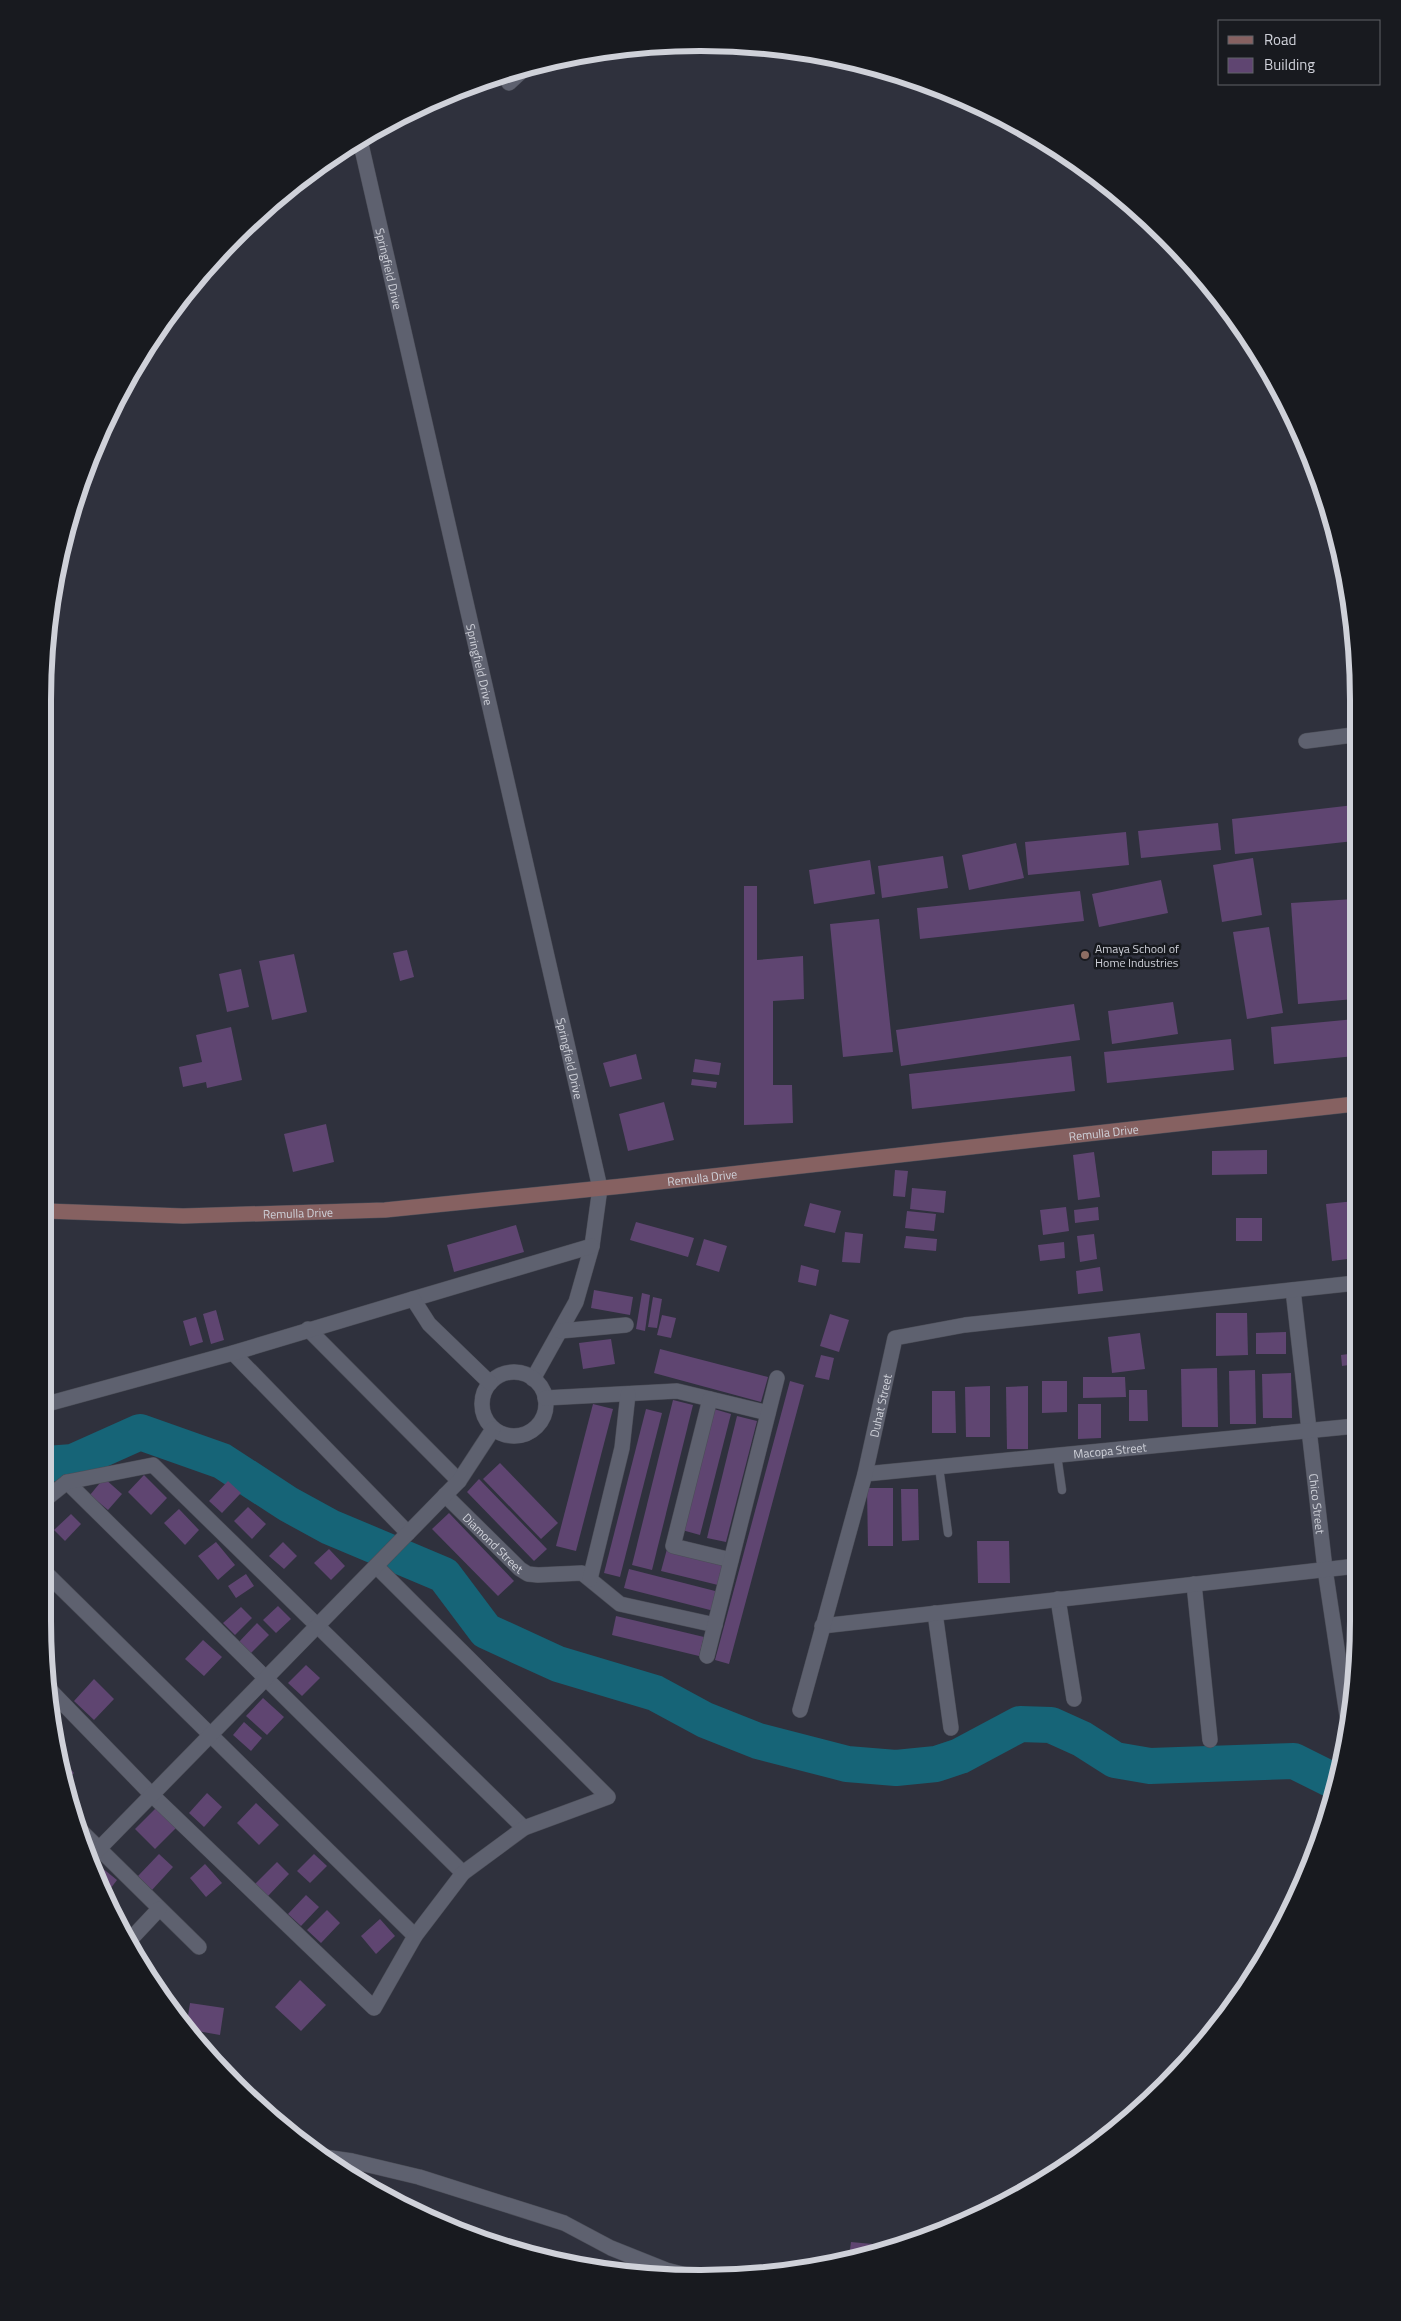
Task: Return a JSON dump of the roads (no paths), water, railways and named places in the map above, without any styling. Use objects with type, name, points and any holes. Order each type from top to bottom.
[{"type":"main road","name":"Remulla Drive","points":[[51,1211],[183,1216],[385,1210],[1350,1105]]},
{"type":"street","points":[[510,83],[514,79]]},
{"type":"street","name":"Springfield Drive","points":[[362,147],[600,1188]]},
{"type":"street","points":[[1306,741],[1350,735]]},
{"type":"street","points":[[533,1379],[576,1302],[592,1246],[600,1188]]},
{"type":"street","points":[[51,1403],[233,1353],[308,1329],[371,1313],[412,1299],[592,1246]]},
{"type":"street","points":[[1293,1290],[1350,1284]]},
{"type":"street","name":"Duhat Street","points":[[800,1710],[865,1474],[895,1338],[965,1325],[1293,1290]]},
{"type":"street","name":"Chico Street","points":[[1293,1290],[1325,1569],[1344,1703]]},
{"type":"street","points":[[412,1299],[429,1324],[490,1382]]},
{"type":"street","points":[[560,1331],[626,1325]]},
{"type":"street","points":[[308,1329],[459,1481]]},
{"type":"street","points":[[233,1353],[408,1534]]},
{"type":"street","points":[[516,1372],[533,1379],[542,1390],[545,1398],[543,1417],[538,1426],[530,1432],[511,1436],[493,1429],[482,1411],[483,1396],[490,1382],[498,1376],[516,1372]]},
{"type":"street","points":[[707,1656],[776,1378]]},
{"type":"street","points":[[545,1398],[677,1391],[768,1413]]},
{"type":"street","points":[[590,1579],[622,1448],[628,1394]]},
{"type":"street","points":[[710,1399],[673,1546],[731,1560]]},
{"type":"street","name":"Macopa Street","points":[[865,1474],[1350,1427]]},
{"type":"street","points":[[95,1853],[459,1481],[493,1429]]},
{"type":"street","points":[[51,1495],[67,1482],[153,1465],[524,1828]]},
{"type":"street","points":[[67,1482],[265,1680],[463,1873]]},
{"type":"street","name":"Diamond Street","points":[[445,1495],[520,1569],[528,1574],[582,1573],[620,1604],[715,1626]]},
{"type":"street","points":[[56,1696],[152,1795],[374,2008],[415,1936],[463,1873],[524,1828],[608,1797],[386,1556]]},
{"type":"street","points":[[822,1626],[1350,1567]]},
{"type":"street","points":[[51,1578],[210,1737],[415,1936]]},
{"type":"street","points":[[1194,1584],[1210,1740]]},
{"type":"street","points":[[1058,1599],[1074,1699]]},
{"type":"street","points":[[935,1613],[951,1728]]},
{"type":"street","points":[[96,1856],[159,1909],[199,1947]]},
{"type":"street","points":[[133,1936],[159,1909]]},
{"type":"street","points":[[340,2160],[419,2177],[564,2223],[611,2248],[661,2268]]},
{"type":"lane","points":[[1058,1455],[1062,1490]]},
{"type":"lane","points":[[939,1467],[948,1533]]},
{"type":"waterway","points":[[51,1464],[73,1462],[140,1432],[222,1461],[288,1504],[330,1527],[444,1575],[486,1631],[558,1664],[655,1693],[705,1720],[758,1741],[847,1764],[896,1768],[936,1764],[960,1756],[1020,1724],[1051,1725],[1082,1739],[1115,1760],[1150,1766],[1294,1761],[1330,1779]]},
{"type":"place","name":"Amaya School of Home Industries","points":[[1085,955]]}]
